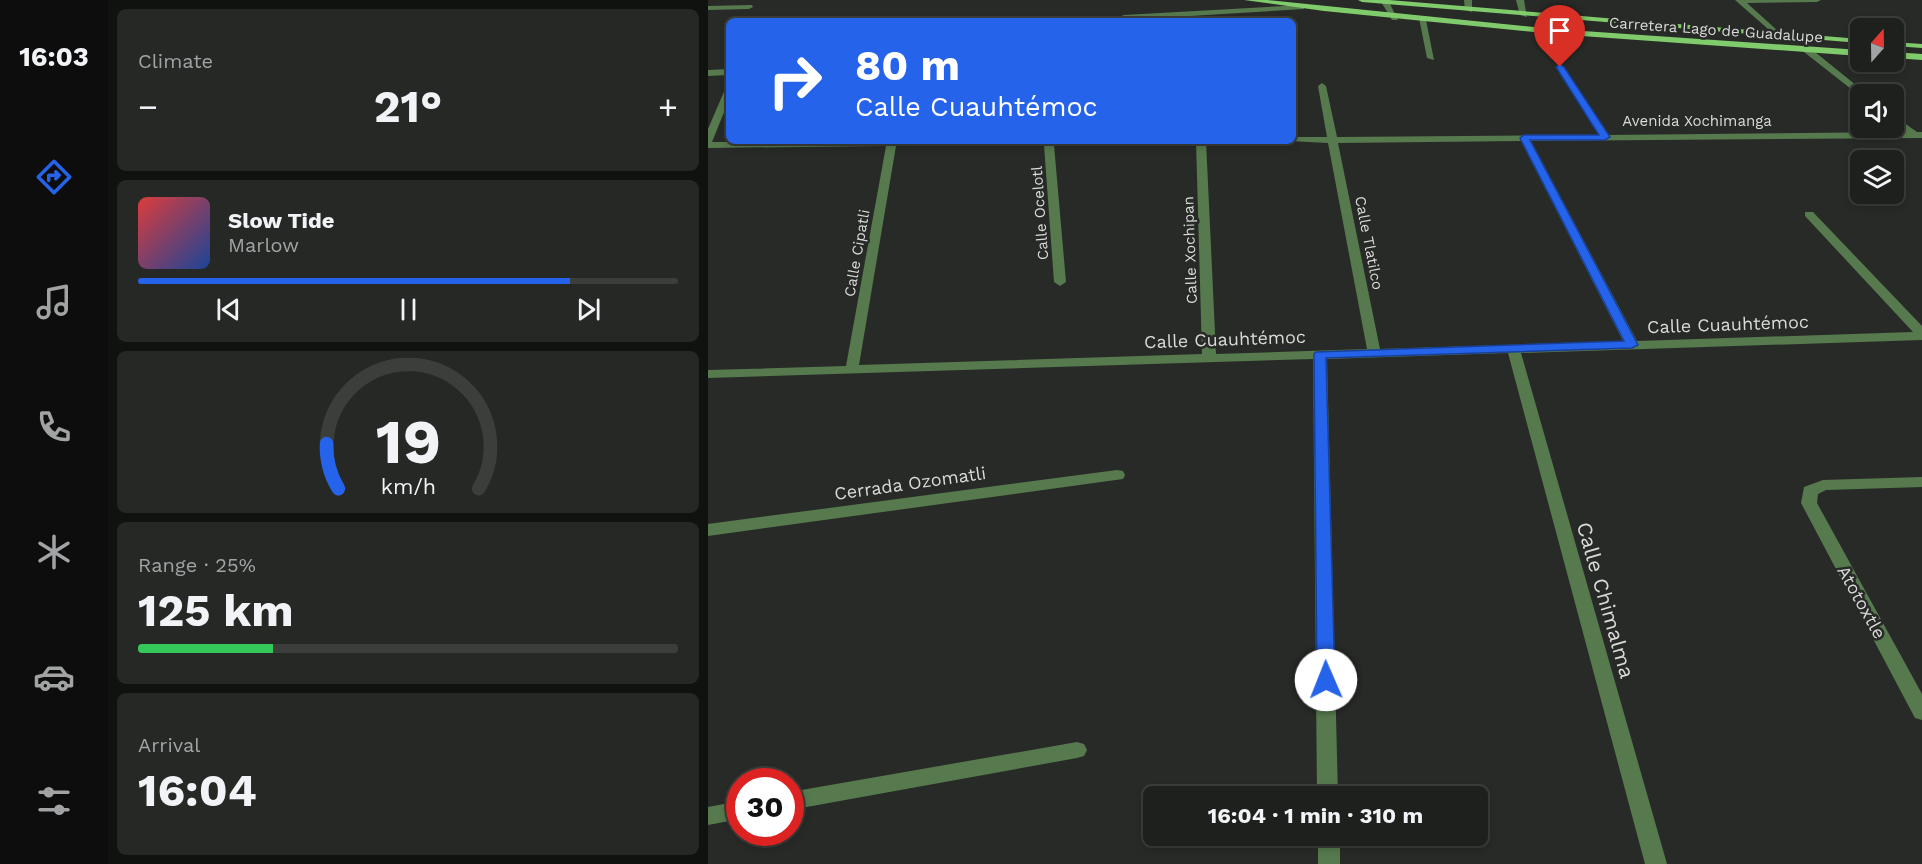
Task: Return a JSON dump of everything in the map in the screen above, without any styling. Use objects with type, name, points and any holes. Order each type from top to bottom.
[{"type":"main road","name":"Carretera Lago de Guadalupe","points":[[1248,0],[1395,18],[1697,44],[1850,52]]},
{"type":"main road","name":"Carretera Lago de Guadalupe","points":[[1362,0],[1444,4],[1469,10],[1524,15],[1850,40]]},
{"type":"main road","points":[[1904,45],[1922,46]]},
{"type":"main road","points":[[1904,56],[1922,57]]},
{"type":"street","points":[[1231,11],[1236,0]]},
{"type":"street","points":[[1468,0],[1469,10]]},
{"type":"street","points":[[1520,0],[1524,15]]},
{"type":"street","points":[[1740,1],[1817,0]]},
{"type":"street","points":[[1740,1],[1776,34]]},
{"type":"street","points":[[1385,2],[1395,18]]},
{"type":"street","points":[[708,8],[749,7]]},
{"type":"street","points":[[1121,18],[1167,18],[1301,7]]},
{"type":"street","points":[[1422,20],[1431,58]]},
{"type":"street","points":[[1807,50],[1850,84]]},
{"type":"street","points":[[1560,67],[1605,137]]},
{"type":"street","points":[[708,73],[726,72]]},
{"type":"street","name":"Calle Tlatilco","points":[[1322,87],[1374,352]]},
{"type":"street","points":[[726,97],[708,143],[726,143]]},
{"type":"street","points":[[1904,126],[1919,137]]},
{"type":"street","name":"Avenida Xochimanga","points":[[1296,140],[1919,137]]},
{"type":"street","points":[[1524,138],[1632,345]]},
{"type":"street","name":"Calle Cipatli","points":[[852,368],[892,144]]},
{"type":"street","name":"Calle Ocelotl","points":[[1049,144],[1060,282]]},
{"type":"street","name":"Calle Xochipan","points":[[1200,144],[1209,357]]},
{"type":"street","points":[[1809,214],[1922,335]]},
{"type":"street","name":"Calle Cuauhtémoc","points":[[708,374],[1922,335]]},
{"type":"street","name":"Calle Chimalma","points":[[1513,348],[1656,864]]},
{"type":"street","points":[[1320,354],[1328,786]]},
{"type":"street","name":"Cerrada Ozomatli","points":[[708,530],[1117,475]]},
{"type":"street","name":"Atotoxtle","points":[[1922,482],[1823,485],[1810,491],[1809,503],[1922,712]]},
{"type":"street","points":[[804,799],[1077,750]]},
{"type":"street","points":[[708,816],[726,813]]},
{"type":"street","points":[[1329,846],[1329,864]]},
{"type":"route","points":[[1326,680],[1320,354],[1632,345],[1524,138],[1605,137],[1560,67]]}]
